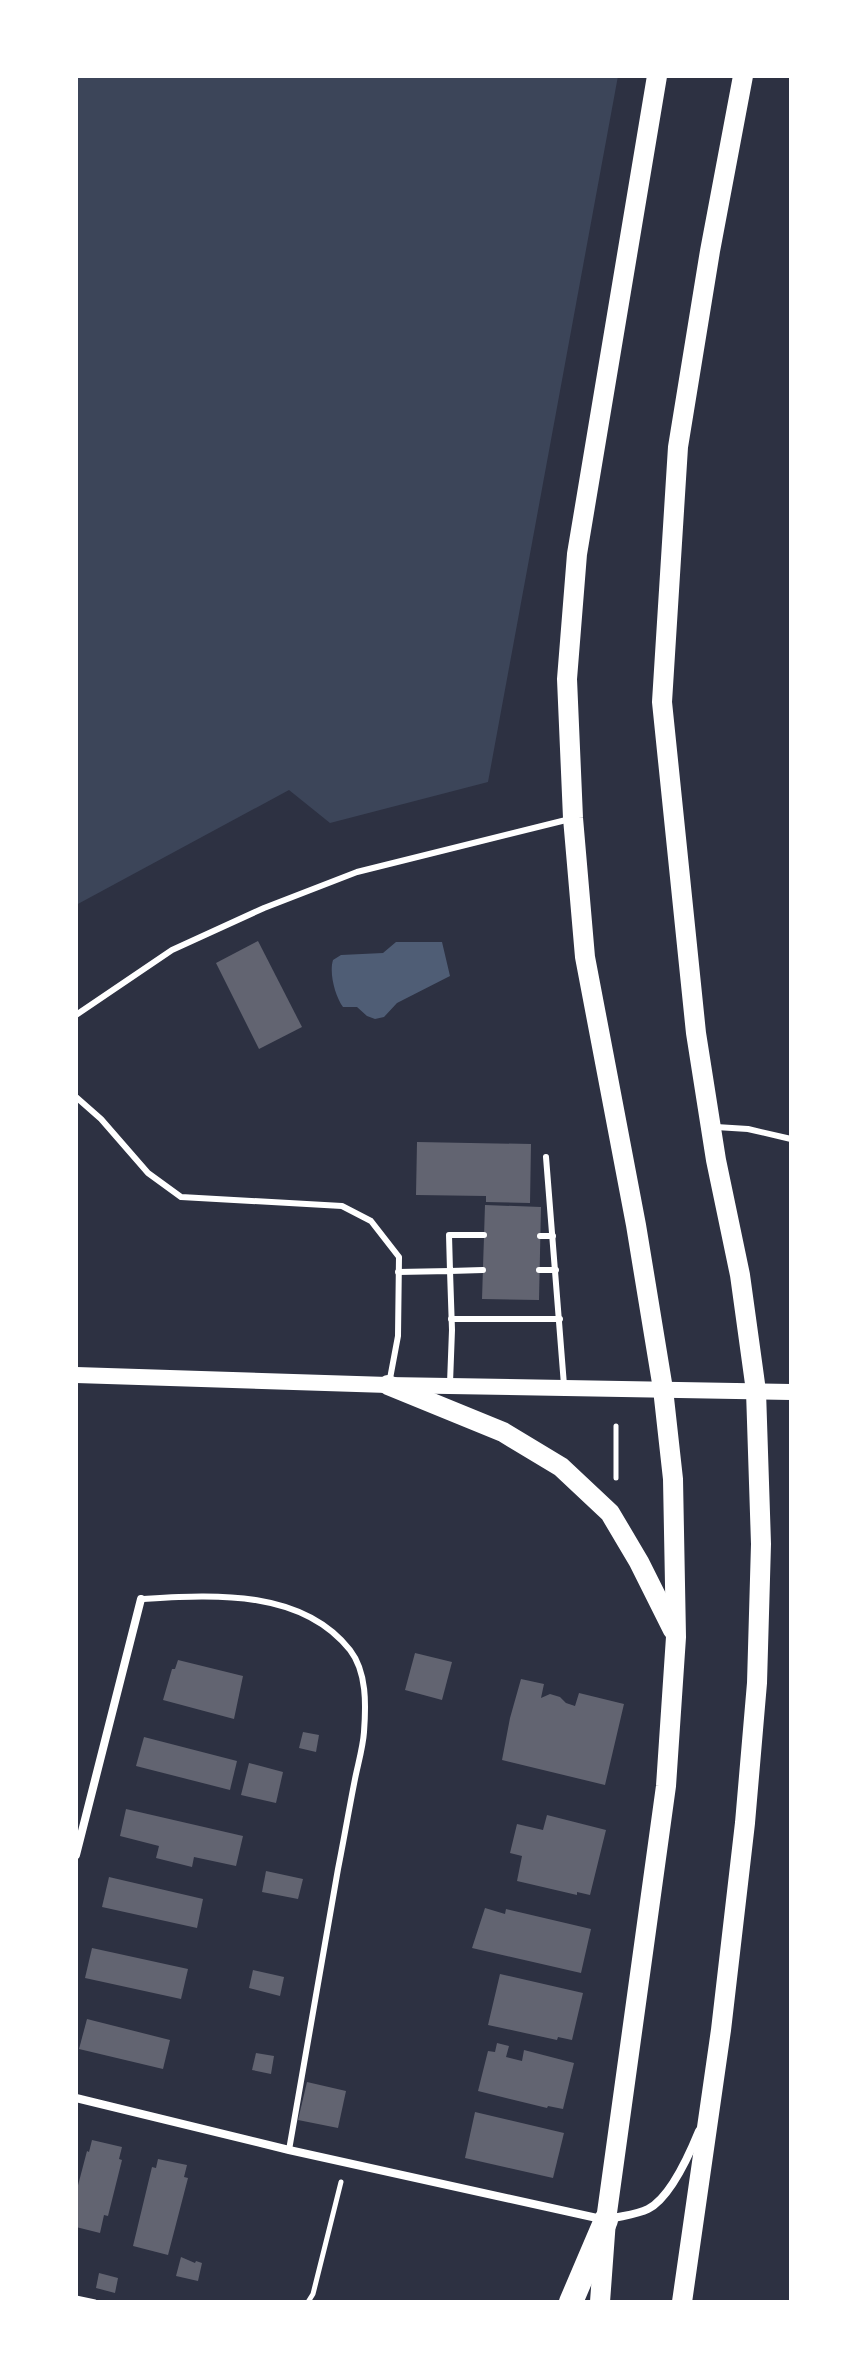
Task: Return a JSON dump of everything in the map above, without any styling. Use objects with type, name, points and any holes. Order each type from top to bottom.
[{"type":"highway","points":[[571,2302],[606,2220]]},
{"type":"main road","points":[[600,2302],[606,2220],[666,1786],[676,1637],[673,1479],[663,1389],[638,1237],[585,957],[573,818],[567,679],[577,554],[657,76]]},
{"type":"main road","points":[[682,2302],[712,2101],[744,1838],[757,1683],[761,1544],[756,1391],[740,1275],[716,1160],[696,1033],[662,702],[678,447],[743,76]]},
{"type":"main road","points":[[76,1375],[388,1385],[791,1392]]},
{"type":"main road","points":[[388,1385],[503,1432],[561,1467],[610,1513],[639,1562],[676,1637]]},
{"type":"street","points":[[76,1855],[141,1599]]},
{"type":"street","points":[[76,2098],[289,2150],[606,2220],[650,2208],[666,2191],[686,2162],[712,2101]]},
{"type":"lane","points":[[76,1015],[172,950],[264,908],[357,872],[573,818]]},
{"type":"lane","points":[[76,1097],[101,1119],[148,1173],[181,1197],[342,1206],[371,1221],[399,1257],[398,1336],[388,1385]]},
{"type":"lane","points":[[711,1127],[748,1129],[791,1139]]},
{"type":"lane","points":[[546,1157],[565,1388]]},
{"type":"lane","points":[[450,1386],[449,1235],[484,1235]]},
{"type":"lane","points":[[540,1236],[553,1236]]},
{"type":"lane","points":[[398,1272],[483,1270]]},
{"type":"lane","points":[[539,1270],[556,1270]]},
{"type":"lane","points":[[451,1319],[560,1319]]},
{"type":"lane","points":[[141,1599],[200,1596],[276,1604],[300,1612],[319,1620],[352,1652],[364,1681],[364,1734],[289,2150]]},
{"type":"path","points":[[616,1426],[616,1485]]},
{"type":"path","points":[[308,2302],[313,2294],[346,2162]]},
{"type":"path","points":[[76,2298],[95,2302]]},
{"type":"shaded area","points":[[76,76],[618,76],[488,782],[330,823],[289,790],[76,905]]},
{"type":"shaded area","points":[[396,942],[442,942],[450,976],[397,1003],[384,1017],[375,1019],[357,1007],[343,1007],[334,984],[333,960],[341,955],[383,953]]},
{"type":"building","points":[[258,941],[302,1027],[259,1049],[216,963]]},
{"type":"building","points":[[417,1142],[531,1144],[530,1203],[486,1202],[486,1196],[416,1195]]},
{"type":"building","points":[[485,1205],[541,1207],[539,1300],[482,1299]]},
{"type":"building","points":[[415,1653],[452,1662],[442,1700],[405,1690]]},
{"type":"building","points":[[178,1660],[243,1676],[234,1719],[163,1700],[172,1669],[175,1669]]},
{"type":"building","points":[[521,1679],[544,1684],[541,1698],[550,1694],[575,1706],[579,1693],[624,1704],[605,1785],[502,1760]]},
{"type":"building","points":[[303,1732],[319,1735],[316,1752],[299,1748]]},
{"type":"building","points":[[144,1737],[237,1761],[230,1790],[136,1766]]},
{"type":"building","points":[[249,1763],[283,1772],[276,1803],[241,1795]]},
{"type":"building","points":[[126,1809],[243,1836],[236,1866],[194,1857],[192,1867],[156,1858],[159,1846],[120,1836]]},
{"type":"building","points":[[547,1815],[606,1830],[590,1895],[577,1892],[577,1895],[517,1881],[522,1856],[510,1853],[517,1824],[543,1830]]},
{"type":"building","points":[[266,1871],[303,1879],[298,1899],[262,1892]]},
{"type":"building","points":[[109,1877],[203,1899],[197,1928],[102,1907]]},
{"type":"building","points":[[485,1908],[505,1914],[506,1909],[591,1929],[581,1973],[472,1948]]},
{"type":"building","points":[[92,1948],[188,1969],[181,1999],[85,1978]]},
{"type":"building","points":[[253,1970],[284,1977],[280,1996],[249,1988]]},
{"type":"building","points":[[500,1974],[583,1993],[572,2040],[558,2037],[557,2040],[488,2025]]},
{"type":"building","points":[[87,2019],[170,2040],[163,2069],[79,2049]]},
{"type":"building","points":[[497,2043],[509,2046],[506,2057],[522,2061],[524,2050],[574,2063],[563,2109],[478,2091],[488,2051],[495,2052]]},
{"type":"building","points":[[256,2053],[274,2056],[271,2074],[252,2070]]},
{"type":"building","points":[[307,2082],[346,2091],[338,2128],[298,2120]]},
{"type":"building","points":[[475,2112],[564,2133],[553,2178],[465,2158]]},
{"type":"building","points":[[92,2140],[122,2147],[119,2159],[122,2160],[108,2216],[104,2215],[100,2233],[76,2227],[76,2193]]},
{"type":"building","points":[[158,2159],[187,2165],[184,2177],[188,2178],[168,2255],[133,2246],[152,2167],[156,2168]]},
{"type":"building","points":[[181,2257],[202,2263],[198,2281],[176,2276]]},
{"type":"building","points":[[99,2273],[118,2278],[115,2293],[96,2288]]}]
